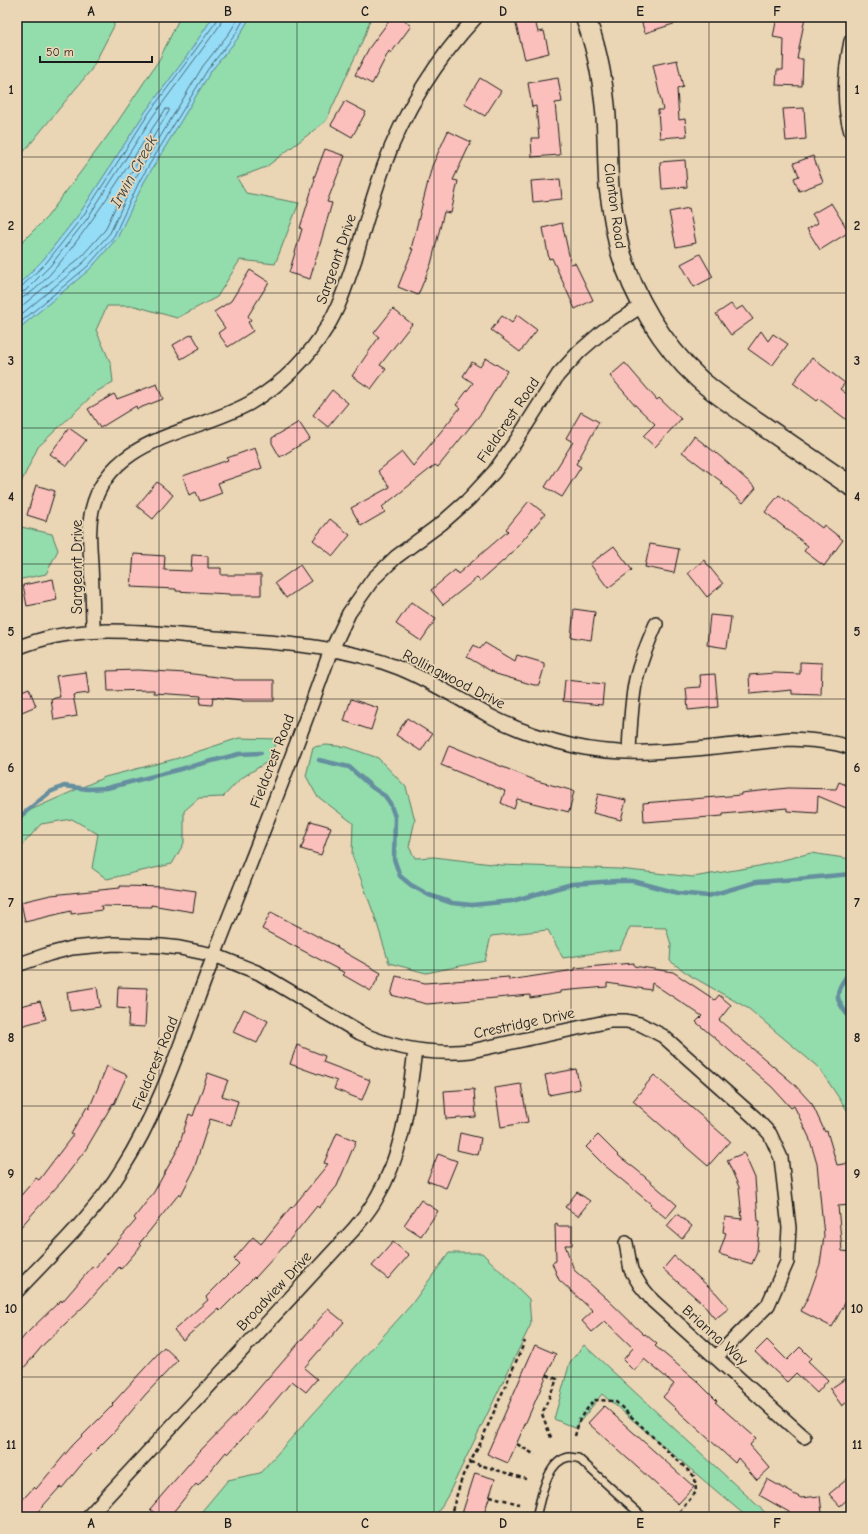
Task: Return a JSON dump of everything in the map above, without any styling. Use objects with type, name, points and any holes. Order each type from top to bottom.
[{"type":"main road","name":"Clanton Road","points":[[585,17],[590,29],[600,70],[605,105],[610,187],[620,250],[643,305],[656,327],[676,355],[698,378],[727,401],[851,486]]},
{"type":"street","name":"Sargeant Drive","points":[[93,631],[89,529],[93,509],[104,482],[116,467],[132,453],[148,444],[226,415],[263,395],[288,375],[309,353],[327,327],[342,298],[385,164],[400,128],[428,80],[454,42],[476,17]]},
{"type":"street","points":[[851,41],[846,72],[846,101],[851,132]]},
{"type":"street","name":"Fieldcrest Road","points":[[17,1291],[98,1203],[122,1170],[145,1129],[162,1090],[332,649],[349,613],[373,579],[400,553],[442,523],[468,500],[494,472],[516,441],[558,375],[579,352],[603,331],[643,305]]},
{"type":"street","points":[[628,752],[636,679],[645,650],[656,624]]},
{"type":"street","name":"Rollingwood Drive","points":[[17,648],[43,639],[75,632],[125,631],[332,649],[380,661],[441,688],[489,716],[535,736],[577,747],[610,752],[666,752],[789,739],[826,742],[851,748]]},
{"type":"street","name":"Crestridge Drive","points":[[17,965],[72,948],[114,944],[162,946],[214,955],[259,973],[360,1033],[415,1051],[456,1053],[471,1051],[610,1021],[626,1021],[640,1024],[663,1036],[754,1117],[770,1134],[781,1158],[789,1228],[787,1262],[768,1305],[716,1357]]},
{"type":"street","name":"Broadview Drive","points":[[88,1517],[343,1241],[370,1209],[391,1171],[401,1143],[415,1051]]},
{"type":"street","name":"Brianna Way","points":[[626,1243],[631,1270],[640,1285],[654,1301],[804,1437]]},
{"type":"lane","points":[[536,1517],[551,1469],[560,1461],[569,1457],[578,1458],[643,1517]]},
{"type":"path","points":[[450,1517],[463,1475],[479,1446],[525,1341]]},
{"type":"path","points":[[547,1375],[557,1379],[542,1414],[552,1440]]},
{"type":"path","points":[[575,1436],[580,1418],[594,1400],[615,1401],[695,1477],[696,1492],[675,1517]]},
{"type":"path","points":[[517,1444],[535,1455]]},
{"type":"path","points":[[470,1462],[526,1479]]},
{"type":"path","points":[[490,1496],[519,1504]]},
{"type":"green space","points":[[17,17],[113,17],[114,26],[91,70],[17,160]]},
{"type":"green space","points":[[180,17],[213,17],[185,59],[146,111],[80,213],[43,260],[17,286],[17,247],[47,217],[112,130],[159,60]]},
{"type":"green space","points":[[250,17],[371,17],[365,35],[326,121],[266,167],[237,178],[246,193],[299,203],[275,264],[240,260],[217,297],[177,318],[135,306],[107,306],[96,330],[111,364],[113,382],[96,392],[38,447],[17,491],[17,330],[90,269],[117,238],[144,182],[211,71],[238,38]]},
{"type":"green space","points":[[17,526],[52,534],[58,550],[46,574],[17,580]]},
{"type":"green space","points":[[239,738],[278,739],[267,762],[240,779],[223,797],[199,798],[184,811],[184,843],[172,864],[107,879],[92,868],[98,834],[72,819],[41,824],[17,851],[17,816],[105,777],[175,759]]},
{"type":"green space","points":[[326,745],[347,747],[378,758],[406,787],[415,820],[409,847],[415,858],[434,857],[500,865],[619,869],[693,877],[759,866],[811,853],[851,859],[851,1116],[819,1068],[749,1009],[691,976],[670,961],[671,945],[666,928],[630,927],[620,949],[563,958],[548,930],[491,936],[485,961],[426,973],[389,963],[375,917],[352,855],[353,823],[317,796],[306,776],[313,747]]},
{"type":"green space","points":[[449,1253],[482,1253],[529,1299],[531,1324],[447,1497],[435,1517],[197,1517],[228,1480],[260,1473],[411,1305]]},
{"type":"green space","points":[[584,1345],[770,1517],[747,1517],[602,1394],[575,1428],[554,1419],[570,1362]]},
{"type":"water","name":"Irwin Creek","points":[[213,17],[250,17],[238,38],[211,71],[144,182],[117,238],[90,269],[17,330],[17,286],[43,260],[80,213],[146,111],[185,59]]},
{"type":"building","points":[[392,17],[399,17],[411,26],[391,53],[389,51],[372,84],[355,75],[369,48]]},
{"type":"building","points":[[534,17],[538,32],[544,31],[549,53],[525,59],[515,21]]},
{"type":"building","points":[[640,17],[686,17],[686,20],[645,33]]},
{"type":"building","points":[[777,17],[805,17],[797,59],[803,59],[802,86],[776,85],[777,70],[783,70],[784,39],[773,37]]},
{"type":"building","points":[[677,60],[683,87],[677,89],[679,120],[685,119],[687,136],[660,138],[658,110],[663,110],[653,65]]},
{"type":"building","points":[[480,78],[501,91],[485,116],[464,104]]},
{"type":"building","points":[[558,78],[562,102],[555,103],[560,155],[532,157],[531,138],[539,138],[536,106],[532,107],[528,83]]},
{"type":"building","points":[[345,101],[366,112],[352,137],[331,125]]},
{"type":"building","points":[[804,108],[806,139],[786,141],[783,109]]},
{"type":"building","points":[[448,131],[471,142],[453,180],[458,181],[451,213],[444,212],[431,264],[418,295],[398,287],[413,249],[411,249],[432,166]]},
{"type":"building","points":[[325,149],[345,156],[327,202],[332,203],[310,279],[289,273],[302,229],[300,228],[315,179],[314,178]]},
{"type":"building","points":[[813,156],[823,182],[799,191],[794,178],[799,176],[794,163]]},
{"type":"building","points":[[685,160],[687,187],[662,189],[660,162]]},
{"type":"building","points":[[560,179],[562,199],[533,202],[531,181]]},
{"type":"building","points":[[831,203],[849,232],[820,250],[807,229],[818,223],[812,214]]},
{"type":"building","points":[[689,208],[696,243],[676,247],[669,212]]},
{"type":"building","points":[[562,223],[571,264],[575,263],[593,300],[575,309],[552,258],[549,259],[543,228]]},
{"type":"building","points":[[700,254],[713,277],[694,287],[681,264]]},
{"type":"building","points":[[250,270],[269,282],[248,316],[251,320],[248,322],[253,331],[228,347],[218,333],[225,328],[214,312],[231,301]]},
{"type":"building","points":[[731,304],[736,310],[743,306],[753,319],[731,335],[716,314]]},
{"type":"building","points":[[393,309],[412,324],[380,365],[386,369],[371,389],[352,376],[379,337],[374,333]]},
{"type":"building","points":[[517,315],[537,330],[520,352],[491,330],[502,316],[512,323]]},
{"type":"building","points":[[761,331],[768,341],[773,334],[788,344],[772,366],[748,349]]},
{"type":"building","points":[[192,334],[200,348],[181,359],[173,345]]},
{"type":"building","points":[[486,358],[507,371],[482,412],[438,467],[435,465],[382,507],[385,512],[361,526],[351,508],[390,487],[378,471],[402,452],[413,466],[460,408],[456,405],[473,383],[463,376],[472,362],[480,367]]},
{"type":"building","points":[[812,358],[845,383],[840,389],[851,397],[851,423],[819,399],[817,401],[793,383]]},
{"type":"building","points":[[625,363],[657,400],[659,398],[681,419],[655,447],[643,436],[655,424],[637,407],[610,376]]},
{"type":"building","points":[[157,384],[163,399],[137,409],[136,406],[100,428],[88,409],[114,394],[117,399]]},
{"type":"building","points":[[332,390],[348,403],[328,427],[313,415]]},
{"type":"building","points":[[581,412],[599,422],[576,464],[581,467],[562,497],[545,487],[573,442],[566,438]]},
{"type":"building","points":[[299,422],[310,439],[280,457],[272,443],[272,438]]},
{"type":"building","points":[[69,428],[86,440],[67,466],[50,454]]},
{"type":"building","points":[[694,436],[721,457],[756,488],[743,503],[721,483],[722,482],[682,452]]},
{"type":"building","points":[[255,448],[262,468],[218,483],[222,493],[200,501],[196,492],[189,495],[183,476],[228,460],[227,458]]},
{"type":"building","points":[[157,482],[173,495],[153,519],[137,506]]},
{"type":"building","points":[[36,485],[55,491],[46,521],[27,515]]},
{"type":"building","points":[[779,495],[822,528],[824,525],[843,540],[824,566],[804,551],[808,546],[765,512]]},
{"type":"building","points":[[529,501],[545,514],[511,554],[480,581],[477,578],[443,605],[431,590],[455,570],[458,574],[508,531],[506,529]]},
{"type":"building","points":[[330,519],[350,535],[333,556],[313,540]]},
{"type":"building","points":[[650,544],[679,549],[674,573],[645,567]]},
{"type":"building","points":[[614,546],[632,570],[608,588],[590,564]]},
{"type":"building","points":[[134,554],[165,556],[164,570],[191,571],[192,555],[208,556],[208,568],[221,568],[221,575],[261,575],[261,595],[229,595],[176,591],[176,589],[131,587]]},
{"type":"building","points":[[704,560],[723,584],[707,597],[688,573]]},
{"type":"building","points":[[300,565],[311,581],[286,598],[275,583]]},
{"type":"building","points":[[53,579],[57,600],[27,606],[23,585]]},
{"type":"building","points":[[411,602],[436,619],[421,641],[396,624]]},
{"type":"building","points":[[574,609],[595,612],[591,640],[571,637]]},
{"type":"building","points":[[710,615],[731,617],[727,648],[707,645]]},
{"type":"building","points":[[485,643],[515,661],[517,655],[544,663],[539,685],[534,685],[496,674],[467,657],[474,645],[480,649]]},
{"type":"building","points":[[800,662],[822,663],[821,695],[792,694],[792,690],[750,694],[749,675],[775,673],[800,674]]},
{"type":"building","points":[[138,670],[185,673],[233,680],[274,680],[274,701],[242,701],[213,697],[212,705],[200,704],[201,696],[154,693],[154,690],[108,691],[107,671]]},
{"type":"building","points":[[86,672],[89,693],[73,695],[77,716],[54,720],[51,699],[60,697],[56,676]]},
{"type":"building","points":[[715,674],[718,707],[688,710],[686,688],[701,687],[700,675]]},
{"type":"building","points":[[565,680],[604,684],[602,705],[563,701]]},
{"type":"building","points":[[29,688],[36,706],[17,714],[17,693]]},
{"type":"building","points":[[351,699],[378,708],[371,730],[344,721]]},
{"type":"building","points":[[407,718],[432,734],[421,751],[396,735]]},
{"type":"building","points":[[449,745],[537,781],[574,791],[569,812],[517,799],[514,809],[501,803],[505,791],[441,765]]},
{"type":"building","points":[[839,782],[851,787],[851,810],[818,796],[817,813],[787,811],[787,808],[723,814],[723,816],[644,822],[643,803],[741,795],[741,793],[788,788],[836,789]]},
{"type":"building","points":[[598,794],[626,800],[621,820],[593,813]]},
{"type":"building","points":[[311,821],[331,827],[321,855],[301,849]]},
{"type":"building","points":[[120,886],[167,887],[196,891],[193,912],[151,905],[151,907],[101,906],[102,910],[71,914],[71,911],[25,922],[21,902],[51,895],[120,888]]},
{"type":"building","points":[[271,912],[338,947],[337,948],[381,973],[371,991],[343,975],[345,973],[262,929]]},
{"type":"building","points":[[634,963],[634,966],[673,972],[715,1000],[719,995],[731,1005],[719,1020],[794,1084],[812,1104],[825,1132],[827,1131],[837,1165],[851,1163],[851,1205],[838,1206],[842,1251],[851,1252],[851,1285],[845,1303],[832,1327],[801,1311],[809,1295],[820,1264],[824,1236],[817,1164],[809,1137],[794,1106],[791,1108],[772,1087],[696,1022],[702,1016],[652,983],[651,990],[607,983],[607,987],[560,991],[560,993],[530,998],[530,995],[427,1004],[391,995],[396,976],[425,983],[509,977],[509,980],[575,970],[575,968]]},
{"type":"building","points":[[97,987],[100,1007],[70,1011],[67,992]]},
{"type":"building","points":[[118,987],[147,988],[145,1027],[128,1026],[129,1009],[117,1008]]},
{"type":"building","points":[[40,1001],[46,1019],[17,1027],[17,1007]]},
{"type":"building","points":[[244,1009],[268,1021],[257,1043],[233,1032]]},
{"type":"building","points":[[297,1045],[325,1056],[323,1062],[370,1080],[362,1100],[334,1089],[337,1081],[290,1064]]},
{"type":"building","points":[[107,1066],[127,1075],[114,1104],[113,1103],[86,1149],[62,1181],[17,1231],[17,1200],[36,1178],[39,1180],[73,1135],[71,1134],[87,1107],[89,1109]]},
{"type":"building","points":[[576,1069],[580,1089],[549,1095],[545,1075]]},
{"type":"building","points":[[208,1073],[228,1080],[222,1096],[238,1101],[231,1125],[210,1119],[193,1172],[181,1195],[179,1194],[139,1244],[141,1246],[121,1269],[119,1267],[86,1304],[44,1344],[17,1376],[17,1345],[26,1334],[61,1300],[62,1302],[93,1266],[95,1268],[136,1220],[134,1218],[154,1192],[178,1149],[189,1114],[193,1116]]},
{"type":"building","points":[[654,1075],[730,1141],[708,1166],[633,1101]]},
{"type":"building","points":[[521,1084],[528,1122],[501,1127],[495,1088]]},
{"type":"building","points":[[474,1089],[476,1117],[446,1119],[444,1091]]},
{"type":"building","points":[[337,1133],[356,1141],[337,1186],[319,1208],[317,1206],[287,1243],[255,1278],[254,1277],[220,1311],[218,1309],[183,1340],[174,1330],[208,1300],[206,1297],[239,1264],[234,1259],[253,1237],[261,1244],[291,1207],[292,1208],[328,1164],[324,1163]]},
{"type":"building","points":[[460,1133],[481,1138],[478,1155],[457,1150]]},
{"type":"building","points":[[598,1135],[620,1157],[677,1205],[666,1218],[604,1165],[586,1147]]},
{"type":"building","points":[[744,1153],[755,1178],[758,1221],[760,1221],[757,1251],[752,1264],[719,1254],[726,1233],[723,1232],[725,1217],[742,1219],[739,1187],[727,1160]]},
{"type":"building","points":[[438,1154],[457,1161],[446,1188],[427,1181]]},
{"type":"building","points":[[577,1192],[590,1201],[578,1216],[565,1207]]},
{"type":"building","points":[[421,1200],[438,1211],[421,1236],[404,1225]]},
{"type":"building","points":[[677,1214],[692,1226],[682,1239],[667,1226]]},
{"type":"building","points":[[557,1223],[558,1226],[572,1226],[572,1245],[565,1245],[574,1270],[606,1298],[644,1335],[645,1334],[657,1344],[655,1346],[697,1381],[717,1401],[715,1402],[756,1438],[750,1445],[770,1468],[757,1480],[738,1458],[735,1463],[663,1397],[674,1384],[644,1359],[634,1371],[623,1360],[633,1348],[605,1321],[592,1332],[582,1321],[593,1311],[559,1280],[552,1263],[556,1261],[555,1224]]},
{"type":"building","points":[[393,1242],[409,1255],[388,1279],[372,1266]]},
{"type":"building","points":[[674,1256],[716,1293],[729,1308],[715,1319],[702,1303],[663,1269]]},
{"type":"building","points":[[328,1309],[344,1322],[304,1368],[317,1379],[306,1392],[292,1381],[228,1454],[226,1452],[198,1486],[196,1484],[169,1517],[159,1517],[150,1509],[200,1451],[267,1380]]},
{"type":"building","points":[[767,1340],[787,1360],[800,1347],[811,1358],[808,1361],[828,1380],[817,1393],[796,1373],[787,1382],[755,1352]]},
{"type":"building","points":[[535,1345],[556,1354],[508,1463],[487,1454]]},
{"type":"building","points":[[164,1347],[178,1360],[145,1395],[114,1432],[33,1517],[23,1517],[17,1512],[17,1506],[34,1487],[36,1489],[72,1446],[113,1405],[112,1404]]},
{"type":"building","points":[[845,1379],[851,1388],[851,1399],[842,1406],[830,1389]]},
{"type":"building","points":[[604,1406],[694,1487],[678,1504],[588,1423]]},
{"type":"building","points":[[475,1473],[495,1479],[483,1517],[461,1517]]},
{"type":"building","points":[[851,1476],[851,1496],[840,1506],[829,1494]]},
{"type":"building","points":[[767,1479],[801,1498],[820,1496],[822,1513],[796,1516],[759,1495]]},
{"type":"waterway","points":[[17,819],[50,792],[64,786],[88,789],[107,788],[239,754],[261,753]]},
{"type":"waterway","points":[[319,760],[349,767],[373,788],[385,796],[390,803],[395,817],[394,859],[400,876],[411,885],[429,895],[452,903],[472,905],[512,901],[572,884],[616,881],[633,881],[678,893],[708,896],[756,882],[851,874]]},
{"type":"waterway","points":[[851,970],[841,984],[838,995],[841,1005],[851,1019]]}]
